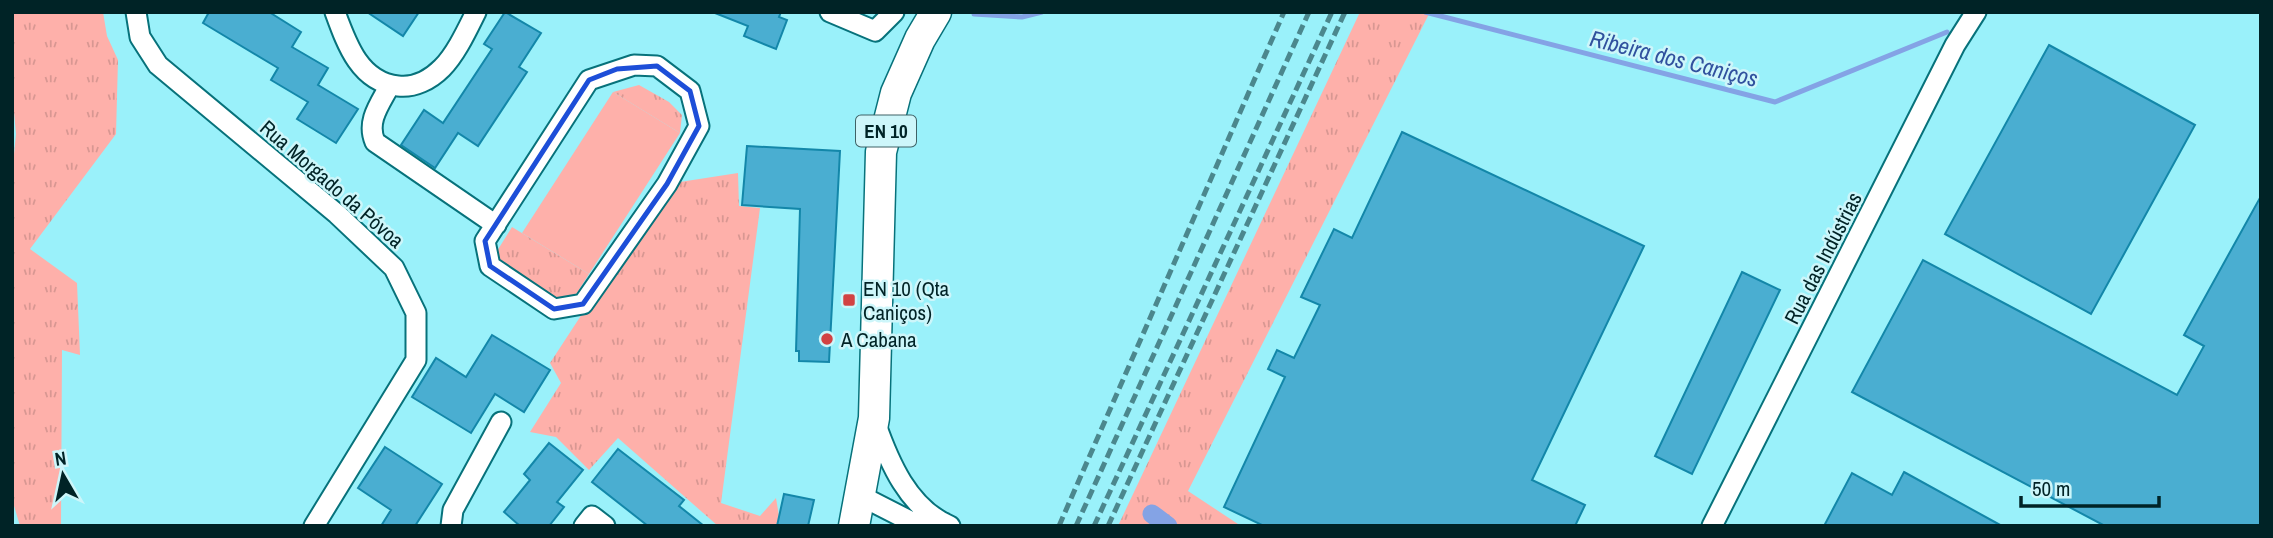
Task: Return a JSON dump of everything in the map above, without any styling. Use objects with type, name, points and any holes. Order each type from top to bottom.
[{"type":"main road","points":[[922,25],[936,12]]},
{"type":"main road","name":"EN 10","points":[[854,526],[874,418],[881,152],[895,93],[922,25]]},
{"type":"street","name":"Rua Morgado da Póvoa","points":[[136,12],[140,37],[158,65],[337,214],[394,268],[416,313],[416,360],[314,526]]},
{"type":"street","points":[[335,12],[344,36],[363,69],[379,84],[413,88],[442,69],[476,12]]},
{"type":"street","points":[[830,12],[875,31],[894,12]]},
{"type":"street","name":"Rua das Indústrias","points":[[1712,526],[1955,45],[1976,12]]},
{"type":"street","points":[[657,66],[690,90],[699,126],[667,184],[583,304],[554,309],[490,266],[485,241],[495,225],[589,80],[617,68],[657,66]]},
{"type":"street","points":[[390,85],[372,118],[371,132],[375,142],[495,225]]},
{"type":"street","points":[[874,418],[888,458],[914,499],[947,524]]},
{"type":"street","points":[[451,526],[453,510],[501,422]]},
{"type":"street","points":[[861,496],[900,520],[947,524]]},
{"type":"street","points":[[584,526],[592,516],[605,526]]},
{"type":"highlighted area","points":[[657,66],[690,91],[699,126],[667,184],[583,304],[554,309],[490,266],[485,241],[589,80],[617,69]]},
{"type":"green space","points":[[12,12],[103,12],[107,36],[118,60],[116,134],[30,249],[77,283],[80,355],[62,350],[61,526],[20,526],[12,499],[12,174],[16,134],[12,91]]},
{"type":"green space","points":[[1360,12],[1430,12],[1188,491],[1241,526],[1118,526]]},
{"type":"green space","points":[[639,85],[669,102],[682,115],[680,133],[613,92]]},
{"type":"green space","points":[[613,92],[680,133],[589,274],[522,233]]},
{"type":"green space","points":[[738,173],[739,206],[760,208],[721,503],[760,516],[776,498],[779,516],[776,526],[718,526],[618,438],[589,470],[556,437],[530,432],[561,383],[550,363],[667,184]]},
{"type":"green space","points":[[512,227],[589,274],[575,296],[554,300],[502,267],[497,251]]},
{"type":"building","points":[[209,12],[269,12],[301,32],[292,47],[328,68],[318,85],[358,109],[336,143],[297,119],[308,102],[271,80],[278,68],[203,23]]},
{"type":"building","points":[[367,12],[419,12],[403,36]]},
{"type":"building","points":[[505,12],[541,33],[519,67],[527,72],[478,146],[458,133],[435,168],[401,145],[424,110],[443,123],[492,49],[484,44]]},
{"type":"building","points":[[781,12],[779,17],[787,20],[776,49],[744,36],[748,26],[715,13]]},
{"type":"building","points":[[2049,45],[2195,125],[2091,314],[1945,234]]},
{"type":"building","points":[[1402,132],[1644,246],[1532,480],[1585,505],[1575,526],[1264,526],[1224,507],[1285,377],[1268,369],[1277,350],[1294,358],[1320,305],[1301,297],[1334,229],[1352,238]]},
{"type":"building","points":[[747,146],[840,151],[829,362],[799,361],[799,351],[796,351],[800,209],[742,205]]},
{"type":"building","points":[[2261,196],[2261,526],[2105,526],[1852,392],[1923,260],[2177,395],[2204,346],[2184,335]]},
{"type":"building","points":[[1742,272],[1780,290],[1692,474],[1655,456]]},
{"type":"building","points":[[492,335],[550,370],[524,412],[495,394],[471,433],[412,397],[436,358],[466,377]]},
{"type":"building","points":[[549,443],[583,470],[557,502],[564,507],[549,526],[520,526],[504,512],[530,480],[524,474]]},
{"type":"building","points":[[385,447],[442,484],[415,526],[381,526],[391,510],[358,488]]},
{"type":"building","points":[[618,449],[684,500],[679,506],[704,526],[648,526],[592,482]]},
{"type":"building","points":[[1904,472],[2002,526],[1824,526],[1852,473],[1892,495]]},
{"type":"building","points":[[784,494],[814,500],[808,526],[777,526]]},
{"type":"waterway","name":"Ribeira dos Caniços","points":[[974,14],[1022,17],[1042,12]]},
{"type":"waterway","name":"Ribeira dos Caniços","points":[[1425,12],[1775,102],[1947,32]]},
{"type":"waterway","points":[[1152,514],[1168,526]]},
{"type":"railway","points":[[1059,526],[1284,12]]},
{"type":"railway","points":[[1076,526],[1309,12]]},
{"type":"railway","points":[[1094,526],[1332,12]]},
{"type":"railway","points":[[1108,526],[1345,12]]},
{"type":"place","name":"EN 10 (Qta Caniços)","points":[[849,300]]},
{"type":"place","name":"A Cabana","points":[[827,339]]}]
